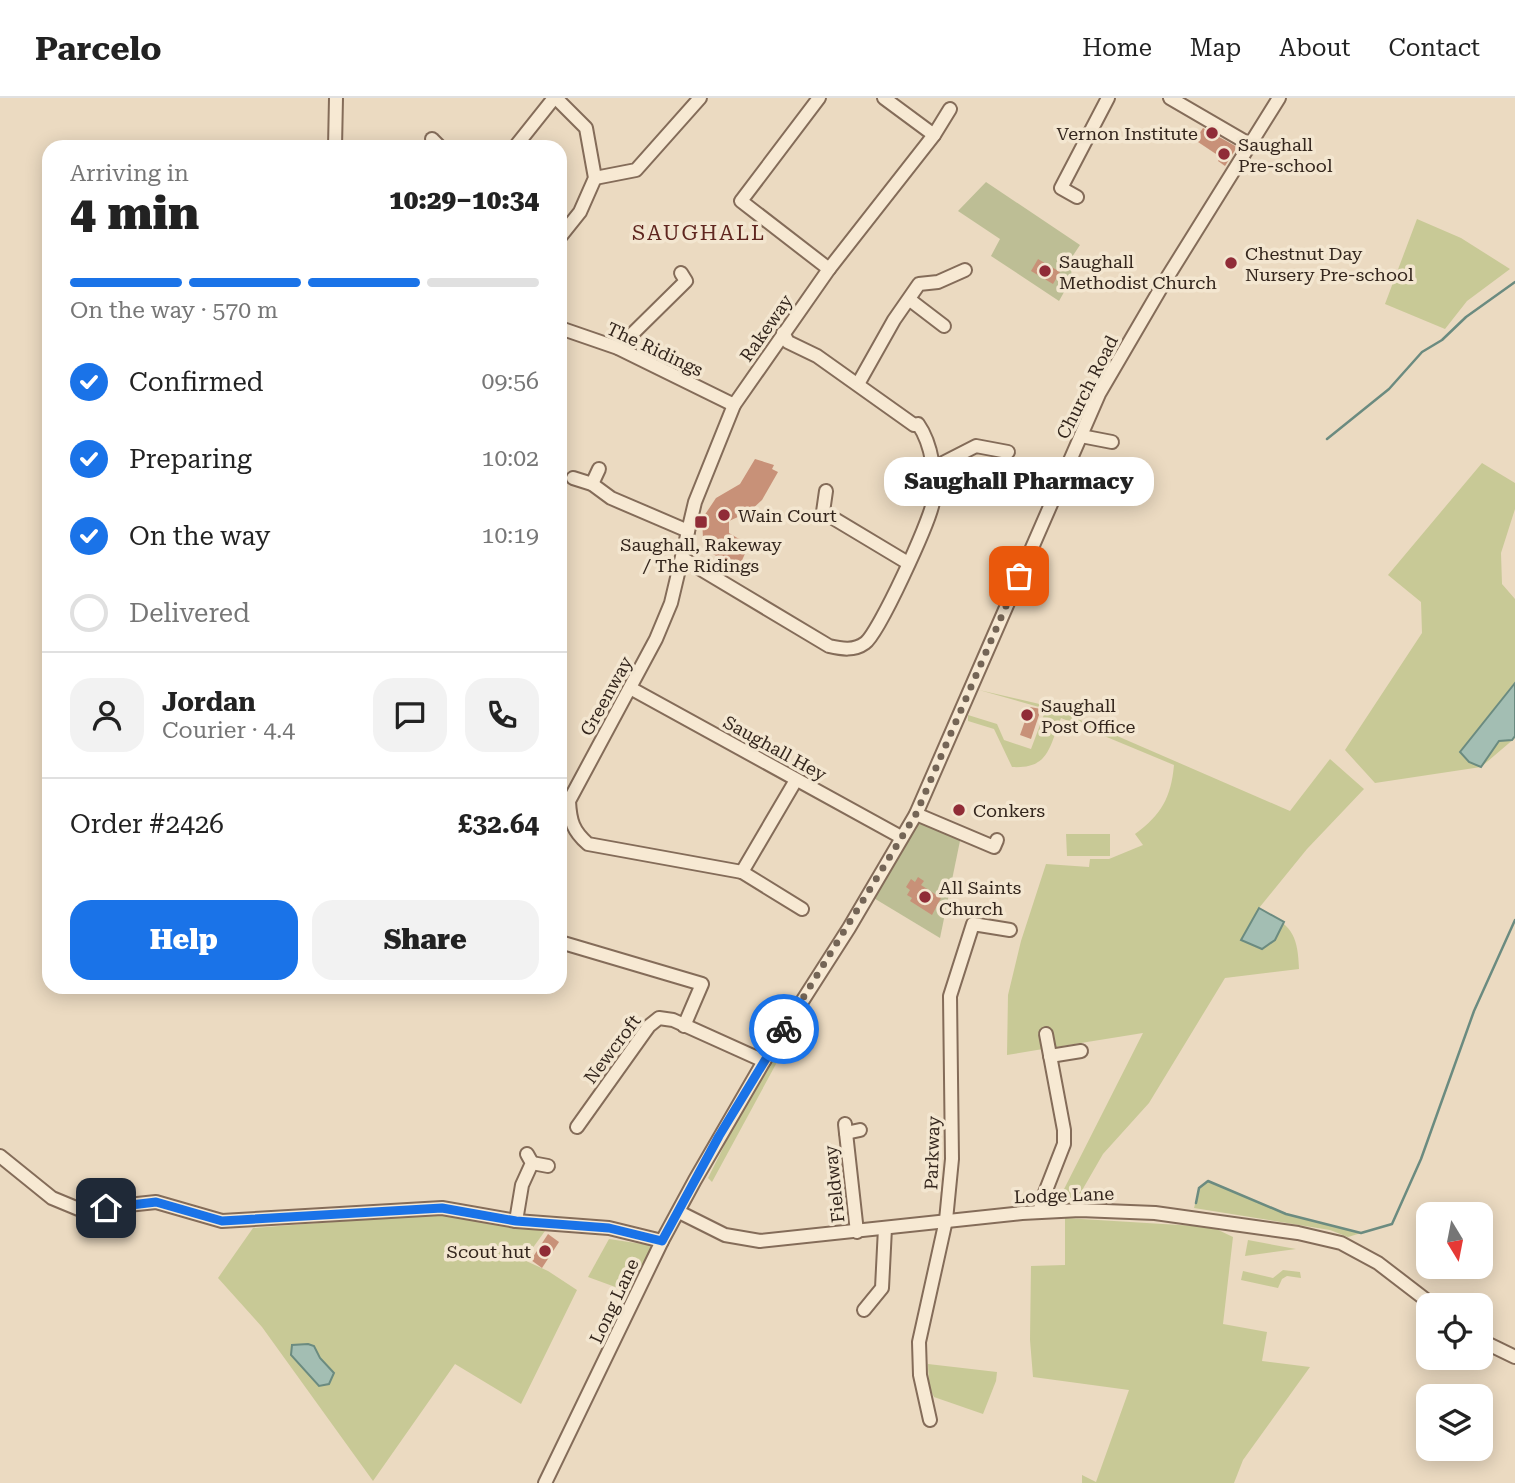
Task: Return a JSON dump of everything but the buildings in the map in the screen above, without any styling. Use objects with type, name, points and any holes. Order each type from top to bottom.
[{"type":"street","points":[[335,140],[336,98]]},
{"type":"street","points":[[521,140],[555,98],[586,128],[595,178],[580,212],[567,228]]},
{"type":"street","points":[[595,178],[636,170],[700,98]]},
{"type":"street","points":[[819,98],[741,201],[829,269]]},
{"type":"street","points":[[884,98],[934,135]]},
{"type":"street","points":[[1077,197],[1057,185],[1108,98]]},
{"type":"street","points":[[1170,98],[1187,102],[1250,144]]},
{"type":"street","name":"Church Road","points":[[719,1136],[849,928],[916,814],[1081,436],[1112,373],[1279,98]]},
{"type":"street","name":"Rakeway","points":[[681,564],[695,502],[734,405],[829,269],[934,135],[950,109]]},
{"type":"street","points":[[858,384],[894,320],[919,284],[938,282],[965,270]]},
{"type":"street","points":[[618,348],[688,281]]},
{"type":"street","points":[[911,296],[944,326]]},
{"type":"street","name":"The Ridings","points":[[567,330],[618,348],[734,405]]},
{"type":"street","points":[[681,564],[829,646],[843,650],[866,643],[876,631],[908,563],[933,505],[933,468],[923,432],[918,424],[914,425],[817,356],[788,342],[783,333]]},
{"type":"street","points":[[1081,436],[1112,442]]},
{"type":"street","points":[[933,468],[976,446],[1008,452]]},
{"type":"street","points":[[592,484],[599,469]]},
{"type":"street","points":[[573,478],[592,484],[611,498],[638,511],[688,531]]},
{"type":"street","points":[[826,491],[819,515],[908,563]]},
{"type":"street","name":"Greenway","points":[[681,564],[671,603],[632,689],[569,801],[570,821],[578,835],[588,844],[742,872],[803,909]]},
{"type":"street","name":"Saughall Hey","points":[[632,689],[901,837]]},
{"type":"street","points":[[742,872],[796,780]]},
{"type":"street","points":[[916,814],[994,848]]},
{"type":"street","name":"Parkway","points":[[930,1420],[919,1375],[919,1342],[946,1220],[952,1160],[950,996],[974,923],[1010,930]]},
{"type":"street","points":[[567,944],[706,984],[684,1026]]},
{"type":"street","name":"Newcroft","points":[[577,1126],[652,1023],[659,1018],[764,1061]]},
{"type":"street","points":[[1040,1212],[1064,1144],[1064,1130],[1046,1034]]},
{"type":"street","points":[[1050,1056],[1081,1051]]},
{"type":"street","name":"Fieldway","points":[[856,1232],[845,1129],[860,1130]]},
{"type":"street","name":"Long Lane","points":[[545,1483],[662,1241],[719,1136]]},
{"type":"street","points":[[0,1156],[52,1198],[82,1210],[156,1202],[202,1216],[232,1221],[442,1208],[516,1221],[609,1228],[662,1241]]},
{"type":"street","points":[[516,1221],[529,1158],[548,1167]]},
{"type":"street","name":"Lodge Lane","points":[[680,1212],[725,1235],[751,1241],[1040,1212],[1155,1213],[1319,1237],[1341,1243],[1368,1255],[1417,1293]]},
{"type":"street","points":[[864,1310],[882,1288],[885,1228]]},
{"type":"street","points":[[1493,1346],[1515,1357]]},
{"type":"green space","points":[[986,182],[1080,245],[1070,260],[1072,278],[1059,301],[991,256],[1000,239],[958,211]]},
{"type":"green space","points":[[1417,219],[1461,238],[1510,269],[1467,301],[1445,329],[1385,304]]},
{"type":"green space","points":[[1482,463],[1515,483],[1515,509],[1501,553],[1502,584],[1515,599],[1515,738],[1481,767],[1375,783],[1345,750],[1422,633],[1421,602],[1388,575]]},
{"type":"green space","points":[[979,690],[1048,706],[1290,811],[1330,759],[1364,789],[1307,849],[1259,908],[1278,919],[1290,931],[1297,946],[1299,969],[1225,978],[1149,1103],[1103,1154],[1073,1206],[1059,1199],[1143,1033],[1056,1047],[1052,1032],[1040,1034],[1043,1049],[1007,1055],[1008,995],[1021,941],[1046,864],[1089,867],[1090,859],[1109,859],[1143,845],[1135,834],[1152,820],[1163,805],[1174,765],[1061,718],[1050,747],[1041,760],[1024,767],[1012,767],[994,729],[968,721],[968,715],[997,724],[1004,740],[1031,749],[1046,709]]},
{"type":"green space","points":[[918,819],[961,836],[940,938],[872,897]]},
{"type":"green space","points":[[1066,834],[1110,834],[1110,856],[1067,856]]},
{"type":"green space","points":[[808,1005],[712,1182],[708,1178],[727,1134],[803,1008]]},
{"type":"green space","points":[[1208,1181],[1285,1214],[1361,1233],[1348,1237],[1330,1230],[1194,1208],[1199,1188]]},
{"type":"green space","points":[[436,1214],[545,1231],[524,1260],[548,1271],[577,1290],[521,1404],[455,1364],[373,1481],[262,1327],[218,1278],[253,1228]]},
{"type":"green space","points":[[1065,1218],[1212,1227],[1233,1237],[1223,1324],[1267,1332],[1262,1361],[1310,1367],[1243,1460],[1234,1483],[1082,1483],[1082,1475],[1096,1482],[1129,1390],[1033,1377],[1030,1340],[1031,1266],[1065,1265]]},
{"type":"green space","points":[[609,1239],[649,1245],[652,1251],[629,1292],[588,1277]]},
{"type":"green space","points":[[1248,1240],[1296,1249],[1245,1256]]},
{"type":"green space","points":[[1283,1270],[1300,1272],[1301,1278],[1287,1276],[1282,1279],[1278,1288],[1241,1280],[1243,1271],[1273,1278]]},
{"type":"green space","points":[[928,1364],[997,1372],[983,1414],[934,1397],[929,1387]]},
{"type":"shaded area","points":[[1515,683],[1515,736],[1512,740],[1499,741],[1481,767],[1469,762],[1460,752]]},
{"type":"shaded area","points":[[1259,908],[1284,922],[1275,940],[1262,949],[1241,940]]},
{"type":"shaded area","points":[[292,1345],[314,1346],[320,1358],[334,1373],[329,1384],[319,1386],[291,1355]]},
{"type":"waterway","points":[[1327,439],[1389,389],[1422,352],[1442,340],[1466,317],[1515,282]]},
{"type":"waterway","points":[[1196,1203],[1199,1188],[1208,1181],[1286,1214],[1361,1233],[1392,1224],[1421,1159],[1474,1011],[1515,920]]},
{"type":"way so far","points":[[784,1029],[849,928],[916,814],[953,735],[1019,576]]},
{"type":"place","name":"Vernon Institute","points":[[1212,133]]},
{"type":"place","name":"Saughall Pre-school","points":[[1224,154]]},
{"type":"place","name":"Chestnut Day Nursery Pre-school","points":[[1231,263]]},
{"type":"place","name":"Saughall Methodist Church","points":[[1045,271]]},
{"type":"place","name":"Wain Court","points":[[724,515]]},
{"type":"place","name":"Saughall, Rakeway / The Ridings","points":[[701,522]]},
{"type":"place","name":"Saughall Pharmacy","points":[[1019,576]]},
{"type":"place","name":"Saughall Post Office","points":[[1027,715]]},
{"type":"place","name":"Conkers","points":[[959,810]]},
{"type":"place","name":"All Saints Church","points":[[925,897]]},
{"type":"place","name":"Scout hut","points":[[545,1251]]},
{"type":"district","name":"SAUGHALL","points":[[699,233]]},
{"type":"route","points":[[106,1208],[156,1202],[222,1221],[442,1208],[516,1221],[609,1228],[662,1241],[719,1136],[784,1029]]}]
